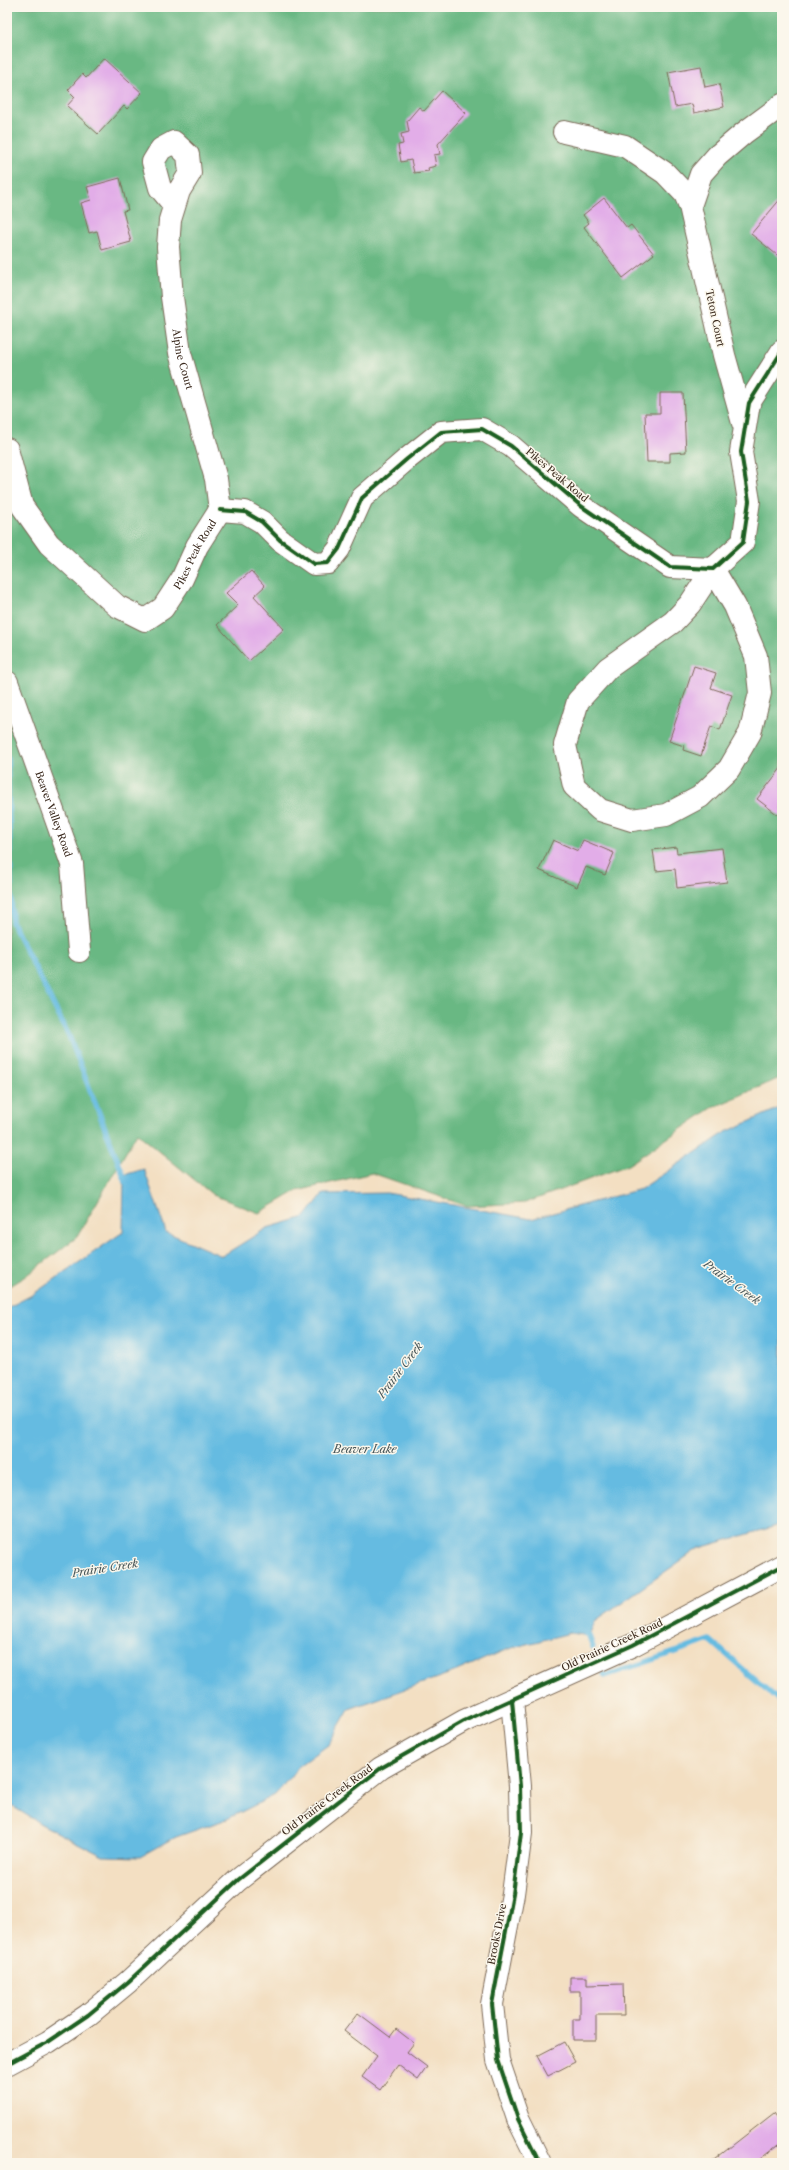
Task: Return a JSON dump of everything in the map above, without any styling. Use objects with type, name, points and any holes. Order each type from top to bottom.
[{"type":"street","points":[[690,206],[701,174],[709,165],[744,133],[782,105]]},
{"type":"street","name":"Teton Court","points":[[564,132],[625,146],[666,173],[685,194],[690,206],[724,356],[745,428]]},
{"type":"street","name":"Alpine Court","points":[[174,205],[170,220],[168,247],[172,298],[180,352],[216,479],[220,510]]},
{"type":"street","points":[[713,569],[735,606],[756,656],[760,693],[750,733],[729,769],[700,797],[666,815],[632,820],[600,810],[574,786],[565,746],[578,701],[608,668],[673,622],[690,604],[713,569],[743,542],[749,501],[741,452],[749,403],[782,351]]},
{"type":"street","name":"Pikes Peak Road","points":[[7,449],[22,506],[49,544],[118,606],[145,620],[163,608],[182,579],[197,546],[220,510],[244,512],[262,522],[280,540],[314,564],[328,563],[339,549],[362,498],[441,432],[482,429],[511,446],[581,506],[670,567],[713,569]]},
{"type":"street","name":"Beaver Valley Road","points":[[7,682],[72,864],[79,951]]},
{"type":"street","name":"Old Prairie Creek Road","points":[[7,2064],[48,2042],[88,2015],[128,1982],[243,1876],[381,1768],[464,1721],[633,1645],[782,1566]]},
{"type":"street","name":"Brooks Drive","points":[[512,1700],[520,1786],[521,1832],[513,1894],[492,2004],[498,2060],[518,2119],[540,2163]]},
{"type":"green space","points":[[7,7],[782,7],[782,1077],[712,1108],[628,1165],[525,1203],[467,1206],[372,1173],[297,1191],[259,1213],[213,1195],[137,1133],[77,1237],[25,1277],[7,1288]]},
{"type":"water","name":"Beaver Lake","points":[[782,1107],[782,1522],[773,1527],[699,1548],[595,1621],[589,1636],[570,1633],[508,1649],[454,1672],[349,1709],[328,1745],[299,1766],[275,1795],[227,1819],[176,1837],[140,1857],[103,1856],[41,1824],[7,1803],[7,1308],[32,1295],[123,1232],[124,1175],[144,1169],[166,1232],[222,1256],[267,1228],[305,1217],[323,1194],[387,1193],[531,1219],[641,1189],[726,1132]]},
{"type":"building","points":[[104,58],[142,93],[127,109],[124,106],[98,134],[67,106],[75,97],[68,90],[82,74],[86,78]]},
{"type":"building","points":[[701,66],[705,87],[719,84],[724,107],[694,113],[692,104],[675,107],[668,72]]},
{"type":"building","points":[[442,91],[466,113],[438,144],[440,154],[434,155],[436,166],[428,168],[429,171],[414,173],[411,160],[401,162],[398,145],[403,144],[401,134],[409,132],[407,121],[419,107],[424,111]]},
{"type":"building","points":[[120,178],[128,210],[123,211],[131,242],[102,250],[97,231],[89,233],[81,203],[91,200],[87,187]]},
{"type":"building","points":[[782,197],[782,259],[751,234]]},
{"type":"building","points":[[604,198],[627,228],[631,225],[654,254],[623,278],[584,227],[589,223],[583,215]]},
{"type":"building","points":[[660,393],[683,393],[686,452],[670,453],[670,462],[647,462],[645,413],[660,413]]},
{"type":"building","points":[[251,571],[265,586],[254,596],[284,629],[249,661],[217,625],[238,605],[226,593]]},
{"type":"building","points":[[694,666],[716,673],[711,688],[732,695],[720,730],[711,726],[701,756],[683,750],[684,746],[669,741]]},
{"type":"building","points":[[782,767],[782,818],[757,799]]},
{"type":"building","points":[[553,840],[578,851],[583,840],[614,853],[605,875],[586,867],[577,887],[539,870]]},
{"type":"building","points":[[676,847],[677,853],[722,848],[727,882],[677,888],[675,869],[656,871],[653,850]]},
{"type":"building","points":[[570,1977],[587,1977],[587,1985],[623,1984],[624,2015],[596,2015],[596,2040],[573,2040],[573,2019],[580,2019],[580,1991],[570,1991]]},
{"type":"building","points":[[358,2013],[390,2037],[396,2029],[414,2043],[407,2052],[427,2067],[418,2080],[398,2065],[380,2090],[362,2077],[377,2056],[344,2031]]},
{"type":"building","points":[[564,2042],[575,2062],[548,2076],[537,2056]]},
{"type":"building","points":[[774,2113],[782,2124],[782,2142],[755,2163],[710,2163]]},
{"type":"waterway","points":[[7,757],[12,922],[69,1036],[126,1182]]},
{"type":"waterway","points":[[585,1632],[589,1636],[593,1647]]},
{"type":"waterway","points":[[604,1674],[605,1676],[710,1640],[782,1703]]},
{"type":"cycle path","points":[[220,510],[245,512],[262,522],[280,540],[314,564],[328,563],[339,549],[362,498],[441,432],[482,429],[511,446],[581,506],[670,567],[713,569],[743,542],[749,501],[741,452],[749,403],[782,351]]},
{"type":"cycle path","points":[[7,2064],[48,2042],[88,2015],[128,1982],[238,1880],[381,1768],[464,1721],[633,1645],[782,1566]]},
{"type":"cycle path","points":[[512,1700],[520,1786],[521,1833],[513,1894],[492,2004],[498,2060],[518,2119],[540,2163]]},
{"type":"water label","name":"Prairie Creek","points":[[732,1282]]},
{"type":"water label","name":"Prairie Creek","points":[[400,1370]]},
{"type":"water label","name":"Prairie Creek","points":[[105,1568]]}]
